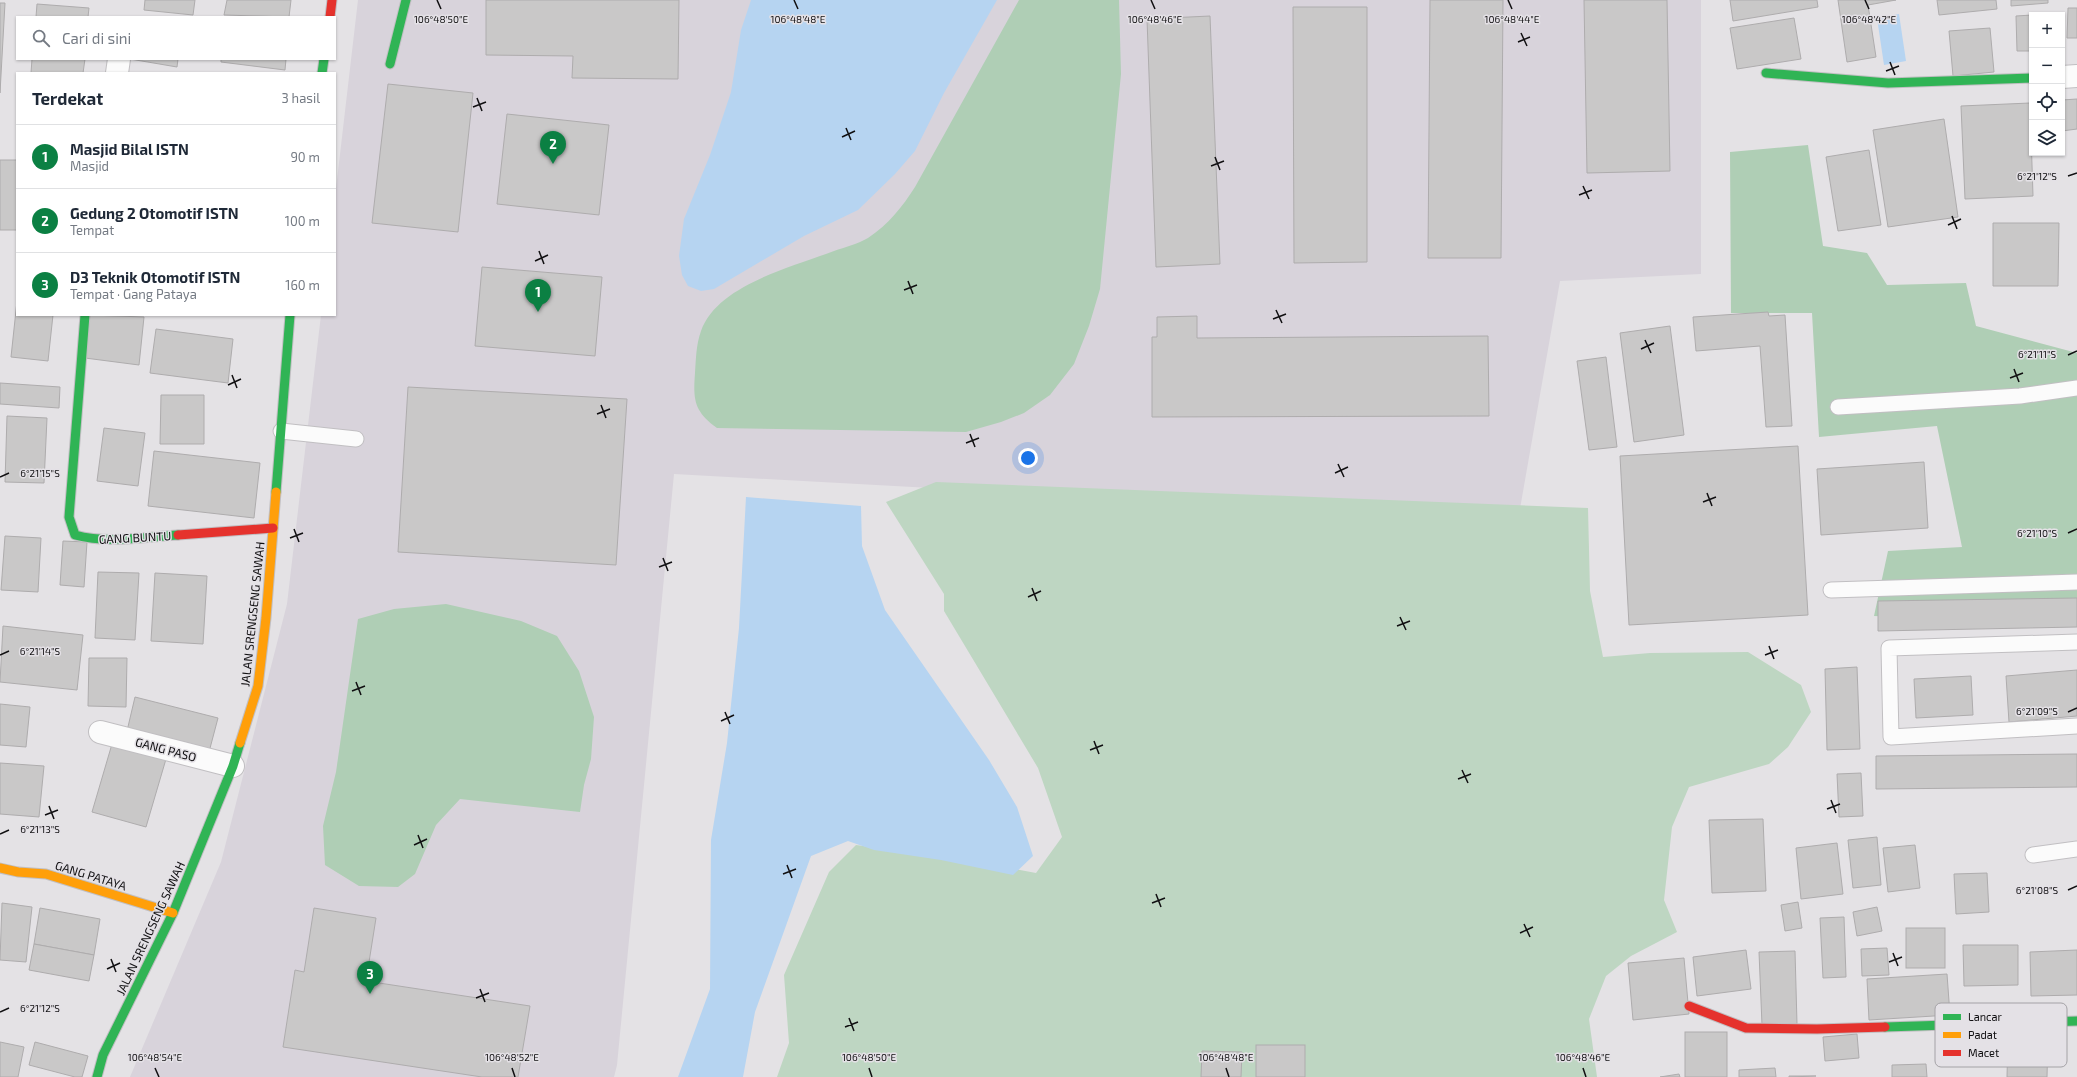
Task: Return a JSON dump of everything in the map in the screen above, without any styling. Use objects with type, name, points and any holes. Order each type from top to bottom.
[{"type":"street","points":[[330,16],[332,0]]},
{"type":"street","points":[[390,64],[406,0]]},
{"type":"street","points":[[117,72],[119,60]]},
{"type":"street","points":[[322,72],[324,60]]},
{"type":"street","points":[[1766,73],[1888,83],[2029,78]]},
{"type":"street","points":[[2065,77],[2077,76]]},
{"type":"street","name":"GANG BUNTU","points":[[85,316],[80,350],[69,517],[74,535],[89,539],[104,540],[273,528]]},
{"type":"street","name":"JALAN SRENGSENG SAWAH","points":[[97,1077],[103,1055],[173,913],[233,766],[258,686],[266,618],[290,316]]},
{"type":"street","name":"GANG PASO","points":[[100,732],[233,766]]},
{"type":"street","name":"GANG PATAYA","points":[[0,868],[18,872],[46,874],[173,913]]},
{"type":"street","points":[[1689,1006],[1746,1028],[1817,1029],[1935,1025]]},
{"type":"street","points":[[2067,1021],[2077,1021]]},
{"type":"lane","points":[[1838,407],[2020,396],[2077,388]]},
{"type":"lane","points":[[281,431],[356,439]]},
{"type":"lane","points":[[1831,590],[2077,582]]},
{"type":"lane","points":[[2077,642],[1889,648],[1891,737],[2077,726]]},
{"type":"lane","points":[[2033,855],[2077,849]]},
{"type":"shaded area","points":[[358,0],[1701,0],[1701,274],[1560,281],[1518,520],[674,474],[617,1065],[614,1077],[130,1077],[221,862],[287,604],[321,316],[336,316],[336,188]]},
{"type":"green space","points":[[1019,0],[1119,0],[1121,74],[1100,289],[1089,326],[1074,364],[1050,395],[1024,413],[1001,422],[966,432],[717,428],[709,422],[699,410],[694,391],[698,342],[701,331],[710,315],[723,301],[739,290],[778,271],[860,242],[875,233],[888,221],[900,208],[915,187]]},
{"type":"green space","points":[[1808,145],[1823,246],[1867,253],[1887,285],[1966,283],[1976,326],[2077,353],[2077,624],[1874,616],[1888,551],[1962,547],[1937,426],[1819,437],[1812,313],[1731,313],[1730,152]]},
{"type":"green space","points":[[936,482],[1588,508],[1590,591],[1603,657],[1650,653],[1748,652],[1801,685],[1811,712],[1788,747],[1769,764],[1689,787],[1672,827],[1664,900],[1677,932],[1631,956],[1606,976],[1589,1019],[1597,1077],[777,1077],[789,1043],[784,975],[829,872],[856,845],[954,858],[1036,873],[1062,837],[1038,768],[944,611],[944,594],[886,502]]},
{"type":"green space","points":[[446,604],[521,621],[557,636],[579,671],[594,717],[591,759],[584,785],[580,812],[460,799],[436,825],[415,874],[398,887],[359,886],[325,865],[323,826],[336,772],[358,619],[394,609]]},
{"type":"water","points":[[751,0],[997,0],[944,93],[915,151],[895,174],[858,210],[804,236],[714,289],[701,291],[688,286],[682,275],[679,256],[684,219],[710,155],[731,92],[741,30]]},
{"type":"water","points":[[1899,14],[1906,61],[1884,65],[1877,18]]},
{"type":"water","points":[[746,497],[861,506],[862,546],[885,610],[989,760],[1017,807],[1033,856],[1013,875],[941,860],[874,850],[848,841],[811,856],[755,1012],[743,1077],[678,1077],[710,989],[711,840],[727,743],[739,628]]},
{"type":"building","points":[[145,0],[195,0],[193,15],[144,10]]},
{"type":"building","points":[[227,0],[291,0],[289,16],[224,15]]},
{"type":"building","points":[[486,0],[679,0],[678,79],[572,78],[573,56],[486,55]]},
{"type":"building","points":[[1430,0],[1503,0],[1501,258],[1428,258]]},
{"type":"building","points":[[1584,0],[1667,0],[1670,171],[1587,173]]},
{"type":"building","points":[[1730,0],[1817,0],[1818,7],[1733,21]]},
{"type":"building","points":[[1838,0],[1896,0],[1868,5],[1876,57],[1847,62]]},
{"type":"building","points":[[1937,0],[1996,0],[1997,9],[1939,15]]},
{"type":"building","points":[[2011,0],[2048,0],[2048,3],[2011,6]]},
{"type":"building","points":[[0,3],[5,3],[0,93]]},
{"type":"building","points":[[37,4],[89,8],[88,16],[36,16]]},
{"type":"building","points":[[1293,7],[1367,7],[1367,262],[1294,263]]},
{"type":"building","points":[[2068,8],[2077,8],[2077,38],[2067,38]]},
{"type":"building","points":[[2029,15],[2029,51],[2017,51],[2016,16]]},
{"type":"building","points":[[1210,16],[1220,264],[1156,267],[1147,19]]},
{"type":"building","points":[[1794,18],[1801,59],[1737,69],[1730,28]]},
{"type":"building","points":[[1990,28],[1994,72],[1953,76],[1949,31]]},
{"type":"building","points":[[32,60],[85,60],[83,72],[31,72]]},
{"type":"building","points":[[136,60],[178,60],[177,67]]},
{"type":"building","points":[[221,60],[286,60],[285,70],[221,62]]},
{"type":"building","points":[[388,84],[473,93],[458,232],[372,223]]},
{"type":"building","points":[[2077,99],[2077,129],[2065,131],[2065,100]]},
{"type":"building","points":[[2029,103],[2029,156],[2032,156],[2033,196],[1965,199],[1961,106]]},
{"type":"building","points":[[507,114],[609,125],[599,215],[497,204]]},
{"type":"building","points":[[1944,119],[1958,217],[1888,227],[1873,130]]},
{"type":"building","points":[[1869,150],[1881,225],[1838,231],[1826,157]]},
{"type":"building","points":[[0,160],[16,160],[16,230],[0,230]]},
{"type":"building","points":[[1993,223],[2059,223],[2058,286],[1993,286]]},
{"type":"building","points":[[482,267],[602,277],[595,356],[475,346]]},
{"type":"building","points":[[16,310],[16,316],[53,316],[48,361],[11,357]]},
{"type":"building","points":[[1768,312],[1769,316],[1785,315],[1792,426],[1766,427],[1760,346],[1696,351],[1693,317]]},
{"type":"building","points":[[90,316],[144,317],[139,365],[85,358]]},
{"type":"building","points":[[1197,316],[1197,338],[1488,336],[1489,416],[1152,417],[1152,337],[1157,337],[1157,317]]},
{"type":"building","points":[[1670,326],[1684,435],[1634,442],[1620,333]]},
{"type":"building","points":[[156,329],[233,339],[228,383],[150,373]]},
{"type":"building","points":[[1606,357],[1617,447],[1589,450],[1577,361]]},
{"type":"building","points":[[0,383],[60,387],[59,408],[0,404]]},
{"type":"building","points":[[408,387],[627,399],[616,565],[398,552]]},
{"type":"building","points":[[161,395],[204,395],[204,444],[160,444]]},
{"type":"building","points":[[7,416],[47,418],[44,483],[5,482]]},
{"type":"building","points":[[104,428],[145,433],[138,486],[97,481]]},
{"type":"building","points":[[1798,446],[1808,615],[1629,625],[1620,456]]},
{"type":"building","points":[[154,451],[260,463],[254,518],[148,506]]},
{"type":"building","points":[[1924,462],[1928,528],[1821,535],[1817,469]]},
{"type":"building","points":[[5,536],[41,538],[38,592],[1,590]]},
{"type":"building","points":[[63,541],[87,542],[84,587],[60,585]]},
{"type":"building","points":[[98,572],[139,573],[135,640],[95,638]]},
{"type":"building","points":[[155,573],[207,576],[203,644],[151,641]]},
{"type":"building","points":[[2077,598],[2077,627],[1878,631],[1878,601]]},
{"type":"building","points":[[3,626],[83,635],[77,690],[0,682]]},
{"type":"building","points":[[89,658],[127,658],[126,707],[88,706]]},
{"type":"building","points":[[1857,667],[1860,749],[1827,750],[1825,669]]},
{"type":"building","points":[[2077,670],[2077,716],[2009,722],[2006,676]]},
{"type":"building","points":[[1971,676],[1973,715],[1916,718],[1914,679]]},
{"type":"building","points":[[135,697],[218,718],[209,752],[127,731]]},
{"type":"building","points":[[0,704],[30,707],[26,747],[0,745]]},
{"type":"building","points":[[112,744],[166,759],[146,827],[92,812]]},
{"type":"building","points":[[2077,754],[2077,787],[1876,789],[1876,756]]},
{"type":"building","points":[[0,763],[44,766],[39,817],[0,814]]},
{"type":"building","points":[[1861,773],[1863,816],[1839,817],[1837,774]]},
{"type":"building","points":[[1763,819],[1766,891],[1712,893],[1709,820]]},
{"type":"building","points":[[1877,837],[1881,885],[1853,888],[1848,840]]},
{"type":"building","points":[[1837,843],[1843,894],[1801,899],[1796,848]]},
{"type":"building","points":[[1915,845],[1920,888],[1888,892],[1883,848]]},
{"type":"building","points":[[1987,873],[1989,912],[1956,914],[1954,874]]},
{"type":"building","points":[[1798,902],[1802,928],[1785,931],[1781,905]]},
{"type":"building","points":[[2,903],[32,907],[26,962],[0,960]]},
{"type":"building","points":[[1877,907],[1882,931],[1857,936],[1853,912]]},
{"type":"building","points":[[40,908],[100,919],[94,955],[34,944]]},
{"type":"building","points":[[314,908],[376,918],[366,981],[530,1006],[518,1077],[482,1077],[283,1047],[295,970],[304,972]]},
{"type":"building","points":[[1844,917],[1846,977],[1823,978],[1820,918]]},
{"type":"building","points":[[1906,928],[1945,928],[1945,968],[1906,968]]},
{"type":"building","points":[[34,944],[94,955],[89,981],[29,970]]},
{"type":"building","points":[[1963,945],[2018,945],[2018,985],[1964,986]]},
{"type":"building","points":[[1887,948],[1889,975],[1862,976],[1861,949]]},
{"type":"building","points":[[1746,950],[1751,989],[1697,996],[1693,957]]},
{"type":"building","points":[[2077,950],[2077,995],[2031,996],[2030,952]]},
{"type":"building","points":[[1795,951],[1797,1024],[1762,1025],[1759,952]]},
{"type":"building","points":[[1684,958],[1689,1014],[1633,1020],[1628,963]]},
{"type":"building","points":[[1947,974],[1949,1003],[1935,1003],[1935,1016],[1869,1020],[1867,979]]},
{"type":"building","points":[[1685,1032],[1727,1032],[1727,1077],[1685,1077]]},
{"type":"building","points":[[1857,1034],[1859,1058],[1825,1061],[1823,1037]]},
{"type":"building","points":[[0,1042],[24,1047],[18,1077],[0,1077]]},
{"type":"building","points":[[35,1042],[88,1056],[82,1077],[75,1077],[29,1065]]},
{"type":"building","points":[[1256,1045],[1305,1045],[1305,1077],[1256,1077]]},
{"type":"building","points":[[1202,1051],[1242,1052],[1241,1077],[1201,1077]]},
{"type":"building","points":[[1926,1064],[1927,1077],[1892,1077],[1892,1065]]},
{"type":"building","points":[[2007,1067],[2047,1067],[2047,1077],[2007,1077]]},
{"type":"building","points":[[1775,1068],[1776,1077],[1739,1077],[1739,1070]]},
{"type":"building","points":[[1679,1074],[1680,1077],[1660,1077]]},
{"type":"building","points":[[1789,1076],[1816,1076],[1789,1077]]},
{"type":"traffic: fast","points":[[390,64],[406,0]]},
{"type":"traffic: fast","points":[[322,72],[324,60]]},
{"type":"traffic: fast","points":[[1766,73],[1888,83],[2029,78]]},
{"type":"traffic: fast","points":[[85,316],[69,517],[75,535],[100,539],[178,535]]},
{"type":"traffic: fast","points":[[276,492],[290,316]]},
{"type":"traffic: fast","points":[[97,1077],[103,1055],[173,913],[233,766],[240,743]]},
{"type":"traffic: fast","points":[[2067,1021],[2077,1021]]},
{"type":"traffic: fast","points":[[1885,1027],[1935,1025]]},
{"type":"traffic: slow","points":[[240,743],[258,686],[266,618],[276,492]]},
{"type":"traffic: slow","points":[[0,868],[18,872],[46,874],[173,913]]},
{"type":"traffic: jam","points":[[330,16],[332,0]]},
{"type":"traffic: jam","points":[[178,535],[273,528]]},
{"type":"traffic: jam","points":[[1689,1006],[1746,1028],[1817,1029],[1885,1027]]},
{"type":"place","name":"Gedung 2 Otomotif ISTN","points":[[553,164]]},
{"type":"place","name":"Masjid Bilal ISTN","points":[[538,312]]},
{"type":"place","name":"D3 Teknik Otomotif ISTN","points":[[370,994]]}]
